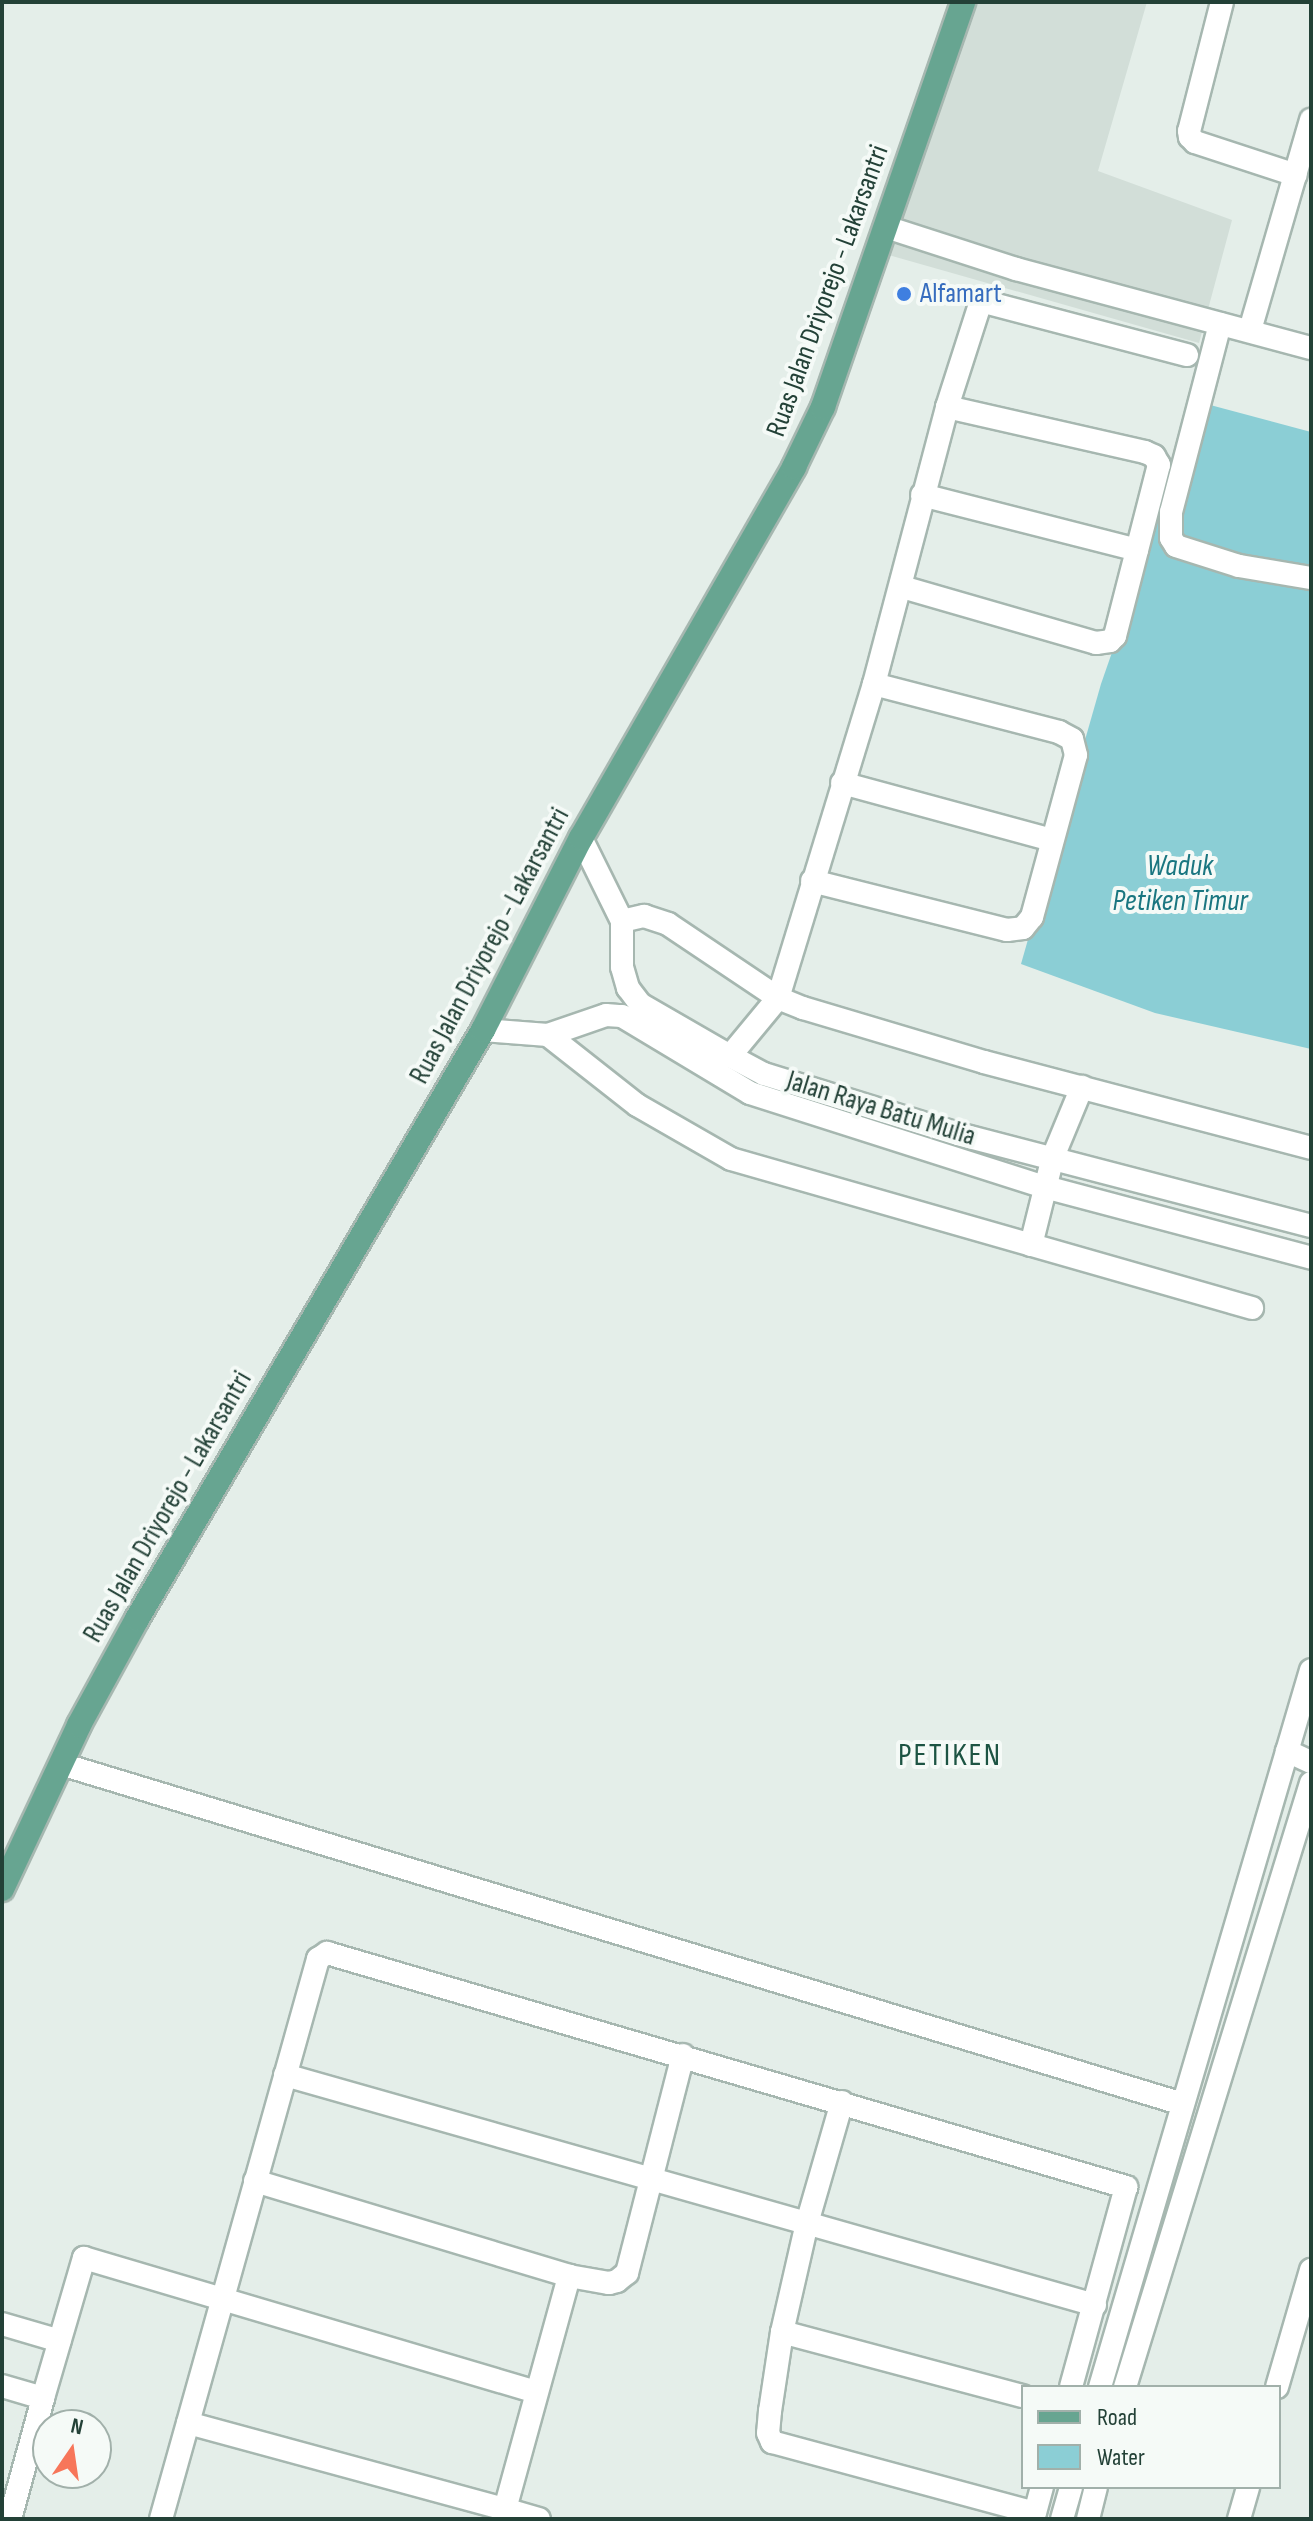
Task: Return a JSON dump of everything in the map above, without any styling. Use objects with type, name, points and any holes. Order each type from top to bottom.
[{"type":"main road","name":"Ruas Jalan Driyorejo - Lakarsantri","points":[[2,1889],[61,1764],[137,1619],[483,1030],[581,838],[794,467],[823,407],[963,2]]},
{"type":"street","points":[[1222,2],[1190,137],[1300,189]]},
{"type":"street","points":[[1250,330],[1300,189],[1311,120]]},
{"type":"street","points":[[886,227],[1016,269],[1311,348]]},
{"type":"street","points":[[730,1056],[778,998],[874,684],[902,587],[922,495],[981,301],[1187,355]]},
{"type":"street","points":[[1220,324],[1171,512],[1171,538],[1176,546],[1239,566],[1311,578]]},
{"type":"street","points":[[902,587],[1101,644],[1115,636],[1159,465],[1154,456],[947,407]]},
{"type":"street","points":[[922,495],[1137,550]]},
{"type":"street","points":[[812,881],[1017,930],[1032,917],[1076,755],[1072,739],[1059,732],[874,684]]},
{"type":"street","points":[[842,783],[1052,840]]},
{"type":"street","name":"Jalan Raya Batu Mulia","points":[[581,838],[622,921],[622,967],[628,988],[640,1004],[730,1056],[764,1074],[958,1134],[1311,1226]]},
{"type":"street","points":[[622,921],[639,916],[668,924],[778,998],[984,1062],[1311,1148]]},
{"type":"street","points":[[483,1030],[548,1035],[606,1015],[622,1016],[750,1093],[1045,1187],[1311,1258]]},
{"type":"street","points":[[548,1035],[637,1105],[731,1159],[1252,1308]]},
{"type":"street","points":[[1031,1245],[1053,1157],[1082,1087]]},
{"type":"street","points":[[1101,2385],[1183,2104],[1297,1740],[1311,1670]]},
{"type":"street","points":[[1297,1740],[1311,1762]]},
{"type":"street","points":[[61,1764],[1183,2104]]},
{"type":"street","points":[[1126,2385],[1311,1783]]},
{"type":"street","points":[[161,2519],[318,1959],[327,1953],[1126,2187],[1072,2385]]},
{"type":"street","points":[[255,2181],[569,2276],[609,2283],[627,2273],[683,2055]]},
{"type":"street","points":[[285,2075],[1095,2305]]},
{"type":"street","points":[[842,2102],[807,2223],[782,2332],[770,2411],[768,2433],[772,2442],[1035,2513],[1041,2489]]},
{"type":"street","points":[[10,2519],[84,2258],[535,2392]]},
{"type":"street","points":[[1278,2385],[1303,2332],[1311,2270]]},
{"type":"street","points":[[505,2509],[569,2276]]},
{"type":"street","points":[[2,2324],[60,2341]]},
{"type":"street","points":[[782,2332],[1021,2395]]},
{"type":"street","points":[[2,2386],[43,2398]]},
{"type":"street","points":[[188,2423],[539,2519]]},
{"type":"street","points":[[1062,2519],[1070,2489]]},
{"type":"street","points":[[1088,2519],[1096,2489]]},
{"type":"street","points":[[1239,2519],[1247,2489]]},
{"type":"shaded area","points":[[973,2],[1147,2],[1098,171],[1232,220],[1199,343],[878,252]]},
{"type":"water","name":"Waduk Petiken Timur","points":[[1199,402],[1311,432],[1311,1049],[1155,1013],[1021,964],[1101,684]]},
{"type":"place","name":"Alfamart","points":[[904,294]]},
{"type":"district","name":"PETIKEN","points":[[950,1756]]}]
